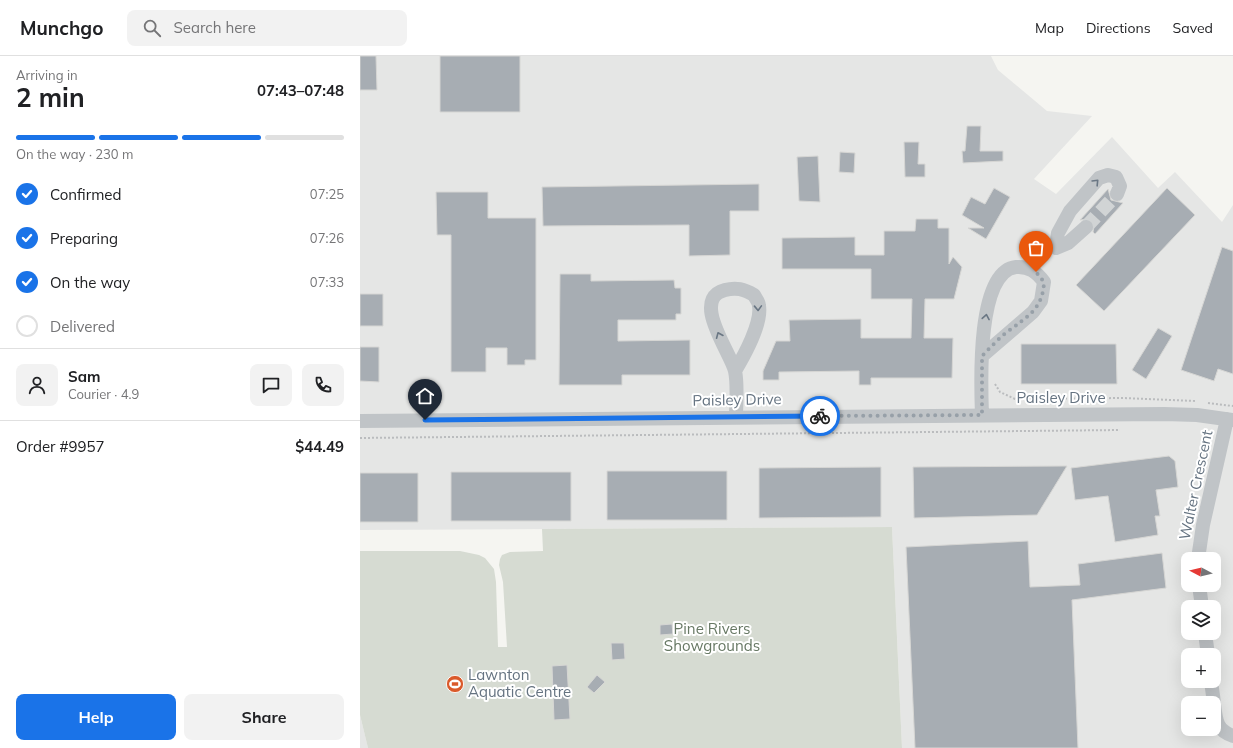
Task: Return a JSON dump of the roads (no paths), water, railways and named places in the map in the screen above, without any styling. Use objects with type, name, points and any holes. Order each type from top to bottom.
[{"type":"street","points":[[1086,226],[1068,243],[1056,248],[1058,233],[1064,220],[1099,178],[1108,175],[1116,177],[1120,186],[1117,194]]},
{"type":"street","points":[[982,356],[1007,332],[1024,321],[1041,301],[1044,282],[1032,270],[1023,267],[1013,268],[1004,272],[996,281],[988,304],[982,338],[982,356],[982,415]]},
{"type":"street","points":[[735,371],[749,343],[757,322],[760,308],[754,295],[739,288],[722,290],[716,294],[711,306],[714,324],[735,371],[736,417]]},
{"type":"street","name":"Paisley Drive","points":[[360,421],[1164,414],[1197,415],[1230,419]]},
{"type":"street","name":"Walter Crescent","points":[[1199,552],[1203,525],[1230,419]]},
{"type":"street","points":[[1221,728],[1224,732],[1233,736]]},
{"type":"tunnel","points":[[1086,227],[1117,194]]},
{"type":"place","name":"Lawnton Aquatic Centre","points":[[455,684]]},
{"type":"park label","name":"Pine Rivers Showgrounds","points":[[712,638]]}]
